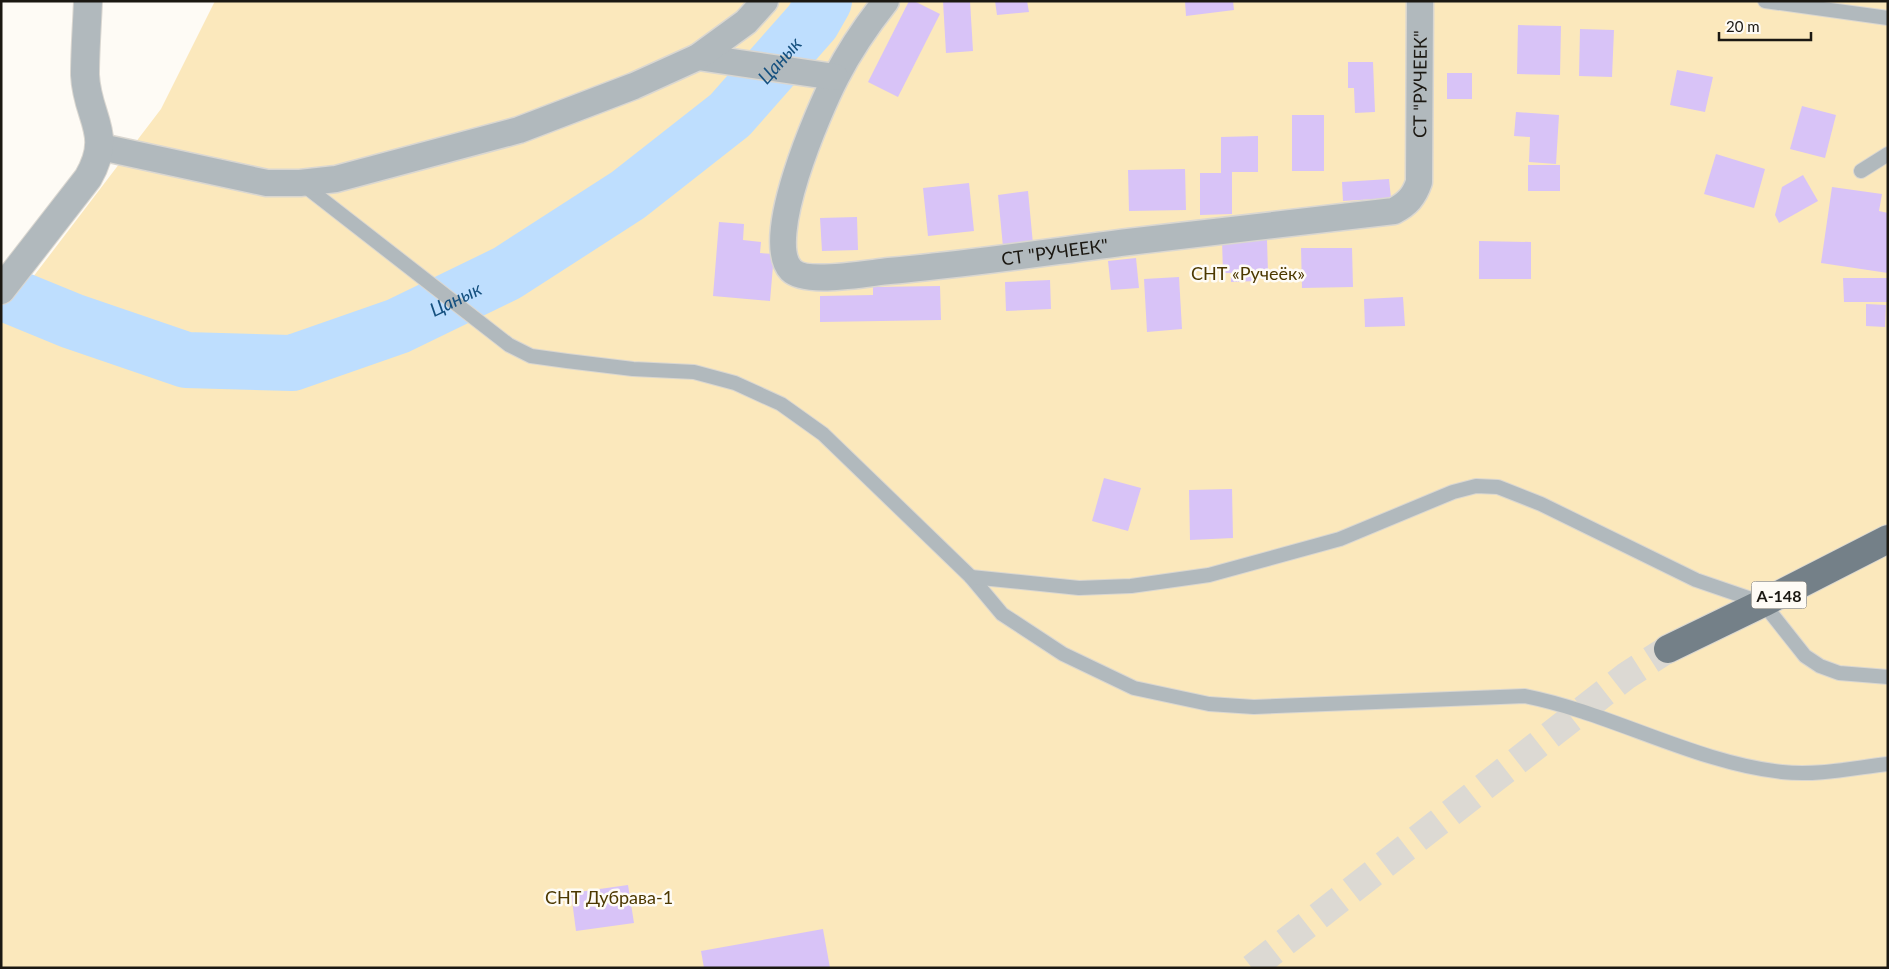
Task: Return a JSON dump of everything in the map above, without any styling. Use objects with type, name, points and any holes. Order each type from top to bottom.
[{"type":"main road","name":"А-148","points":[[1668,649],[1888,539]]},
{"type":"street","points":[[1,290],[88,178],[98,162],[101,147],[85,74],[88,1]]},
{"type":"street","points":[[101,147],[267,183],[300,183],[336,179],[519,130],[634,86],[698,57],[746,22],[765,1]]},
{"type":"street","name":"СТ \"РУЧЕЕК\"","points":[[886,1],[865,28],[836,77],[793,181],[785,214],[783,256],[792,270],[806,277],[829,277],[956,265],[1127,242],[1394,212],[1404,206],[1414,195],[1419,182],[1420,1]]},
{"type":"street","points":[[698,57],[836,77]]},
{"type":"lane","points":[[1765,1],[1888,18]]},
{"type":"lane","points":[[1861,171],[1888,154]]},
{"type":"lane","points":[[300,183],[509,345],[531,356],[633,369],[694,372],[735,383],[781,404],[823,434],[971,577],[1002,614],[1063,654],[1134,688],[1209,704],[1254,707],[1525,696],[1557,702],[1740,766],[1783,772],[1826,772],[1888,764]]},
{"type":"lane","points":[[971,577],[1079,588],[1131,586],[1209,575],[1340,539],[1453,492],[1476,486],[1498,487],[1541,504],[1696,580],[1763,603],[1806,656],[1820,666],[1839,674],[1888,677]]},
{"type":"green space","points":[[215,1],[1888,1],[1888,968],[1,968],[1,319],[161,109]]},
{"type":"building","points":[[909,1],[914,1],[940,14],[898,97],[868,82]]},
{"type":"building","points":[[943,1],[970,1],[973,51],[946,53]]},
{"type":"building","points":[[995,1],[1027,1],[1029,12],[997,15]]},
{"type":"building","points":[[1185,1],[1233,1],[1234,10],[1186,16]]},
{"type":"building","points":[[1518,25],[1561,26],[1560,75],[1517,74]]},
{"type":"building","points":[[1580,29],[1614,30],[1612,77],[1579,76]]},
{"type":"building","points":[[1348,62],[1373,62],[1375,112],[1355,113],[1354,88],[1348,88]]},
{"type":"building","points":[[1677,70],[1713,77],[1705,112],[1670,105]]},
{"type":"building","points":[[1447,73],[1472,73],[1472,99],[1447,99]]},
{"type":"building","points":[[1802,106],[1836,115],[1825,158],[1790,149]]},
{"type":"building","points":[[1516,112],[1559,115],[1556,164],[1529,162],[1530,137],[1514,136]]},
{"type":"building","points":[[1292,115],[1324,115],[1324,171],[1292,171]]},
{"type":"building","points":[[1258,136],[1258,172],[1232,172],[1232,214],[1200,215],[1200,173],[1221,173],[1221,137]]},
{"type":"building","points":[[1716,154],[1765,169],[1754,208],[1704,194]]},
{"type":"building","points":[[1528,165],[1560,165],[1560,191],[1528,191]]},
{"type":"building","points":[[1185,169],[1186,210],[1129,211],[1128,170]]},
{"type":"building","points":[[1803,175],[1818,201],[1779,223],[1775,215],[1782,187]]},
{"type":"building","points":[[1389,179],[1391,198],[1343,201],[1342,182]]},
{"type":"building","points":[[969,183],[974,231],[928,236],[923,188]]},
{"type":"building","points":[[1832,187],[1882,194],[1879,211],[1888,213],[1888,273],[1821,263]]},
{"type":"building","points":[[1028,191],[1033,244],[1003,247],[998,195]]},
{"type":"building","points":[[857,217],[858,250],[822,251],[820,218]]},
{"type":"building","points":[[719,222],[744,224],[743,240],[761,242],[760,253],[774,254],[770,301],[713,296]]},
{"type":"building","points":[[1222,240],[1267,240],[1268,273],[1257,273],[1257,281],[1231,282],[1231,273],[1223,273]]},
{"type":"building","points":[[1479,241],[1531,242],[1531,279],[1479,279]]},
{"type":"building","points":[[1301,248],[1352,248],[1353,287],[1302,288]]},
{"type":"building","points":[[1136,258],[1139,288],[1111,290],[1108,261]]},
{"type":"building","points":[[1179,277],[1182,329],[1147,332],[1144,279]]},
{"type":"building","points":[[1843,278],[1888,278],[1888,302],[1844,302]]},
{"type":"building","points":[[1050,280],[1051,309],[1006,311],[1005,282]]},
{"type":"building","points":[[940,286],[941,320],[820,322],[820,296],[873,295],[873,287]]},
{"type":"building","points":[[1403,297],[1405,326],[1365,327],[1364,299]]},
{"type":"building","points":[[1866,304],[1886,305],[1885,327],[1866,326]]},
{"type":"building","points":[[1104,478],[1141,488],[1128,531],[1092,521]]},
{"type":"building","points":[[1232,489],[1233,538],[1190,540],[1189,490]]},
{"type":"building","points":[[628,885],[634,923],[576,931],[571,893]]},
{"type":"building","points":[[823,929],[830,968],[704,968],[701,951]]},
{"type":"waterway","name":"Цанык","points":[[1,292],[72,321],[186,360],[292,363],[398,326],[507,273],[628,195],[730,115],[812,22],[824,1]]},
{"type":"tunnel","points":[[1252,968],[1626,676],[1668,649]]},
{"type":"park label","name":"СНТ «Ручеёк»","points":[[1248,273]]},
{"type":"park label","name":"СНТ Дубрава-1","points":[[609,897]]}]
